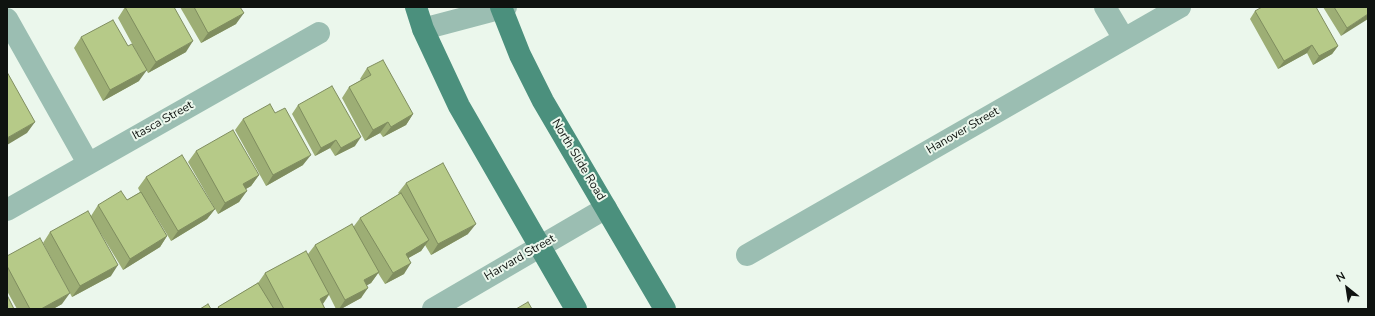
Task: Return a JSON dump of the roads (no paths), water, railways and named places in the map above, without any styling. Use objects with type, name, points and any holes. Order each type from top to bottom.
[{"type":"main road","points":[[416,7],[424,29],[459,106],[576,309]]},
{"type":"main road","name":"North Slide Road","points":[[503,8],[520,55],[543,101],[665,309]]},
{"type":"street","points":[[1105,7],[1124,39]]},
{"type":"street","name":"Hanover Street","points":[[747,255],[1180,7]]},
{"type":"street","points":[[424,29],[503,8]]},
{"type":"street","points":[[7,19],[88,163]]},
{"type":"street","name":"Itasca Street","points":[[7,210],[319,34]]},
{"type":"street","name":"Harvard Street","points":[[433,309],[606,208]]}]
